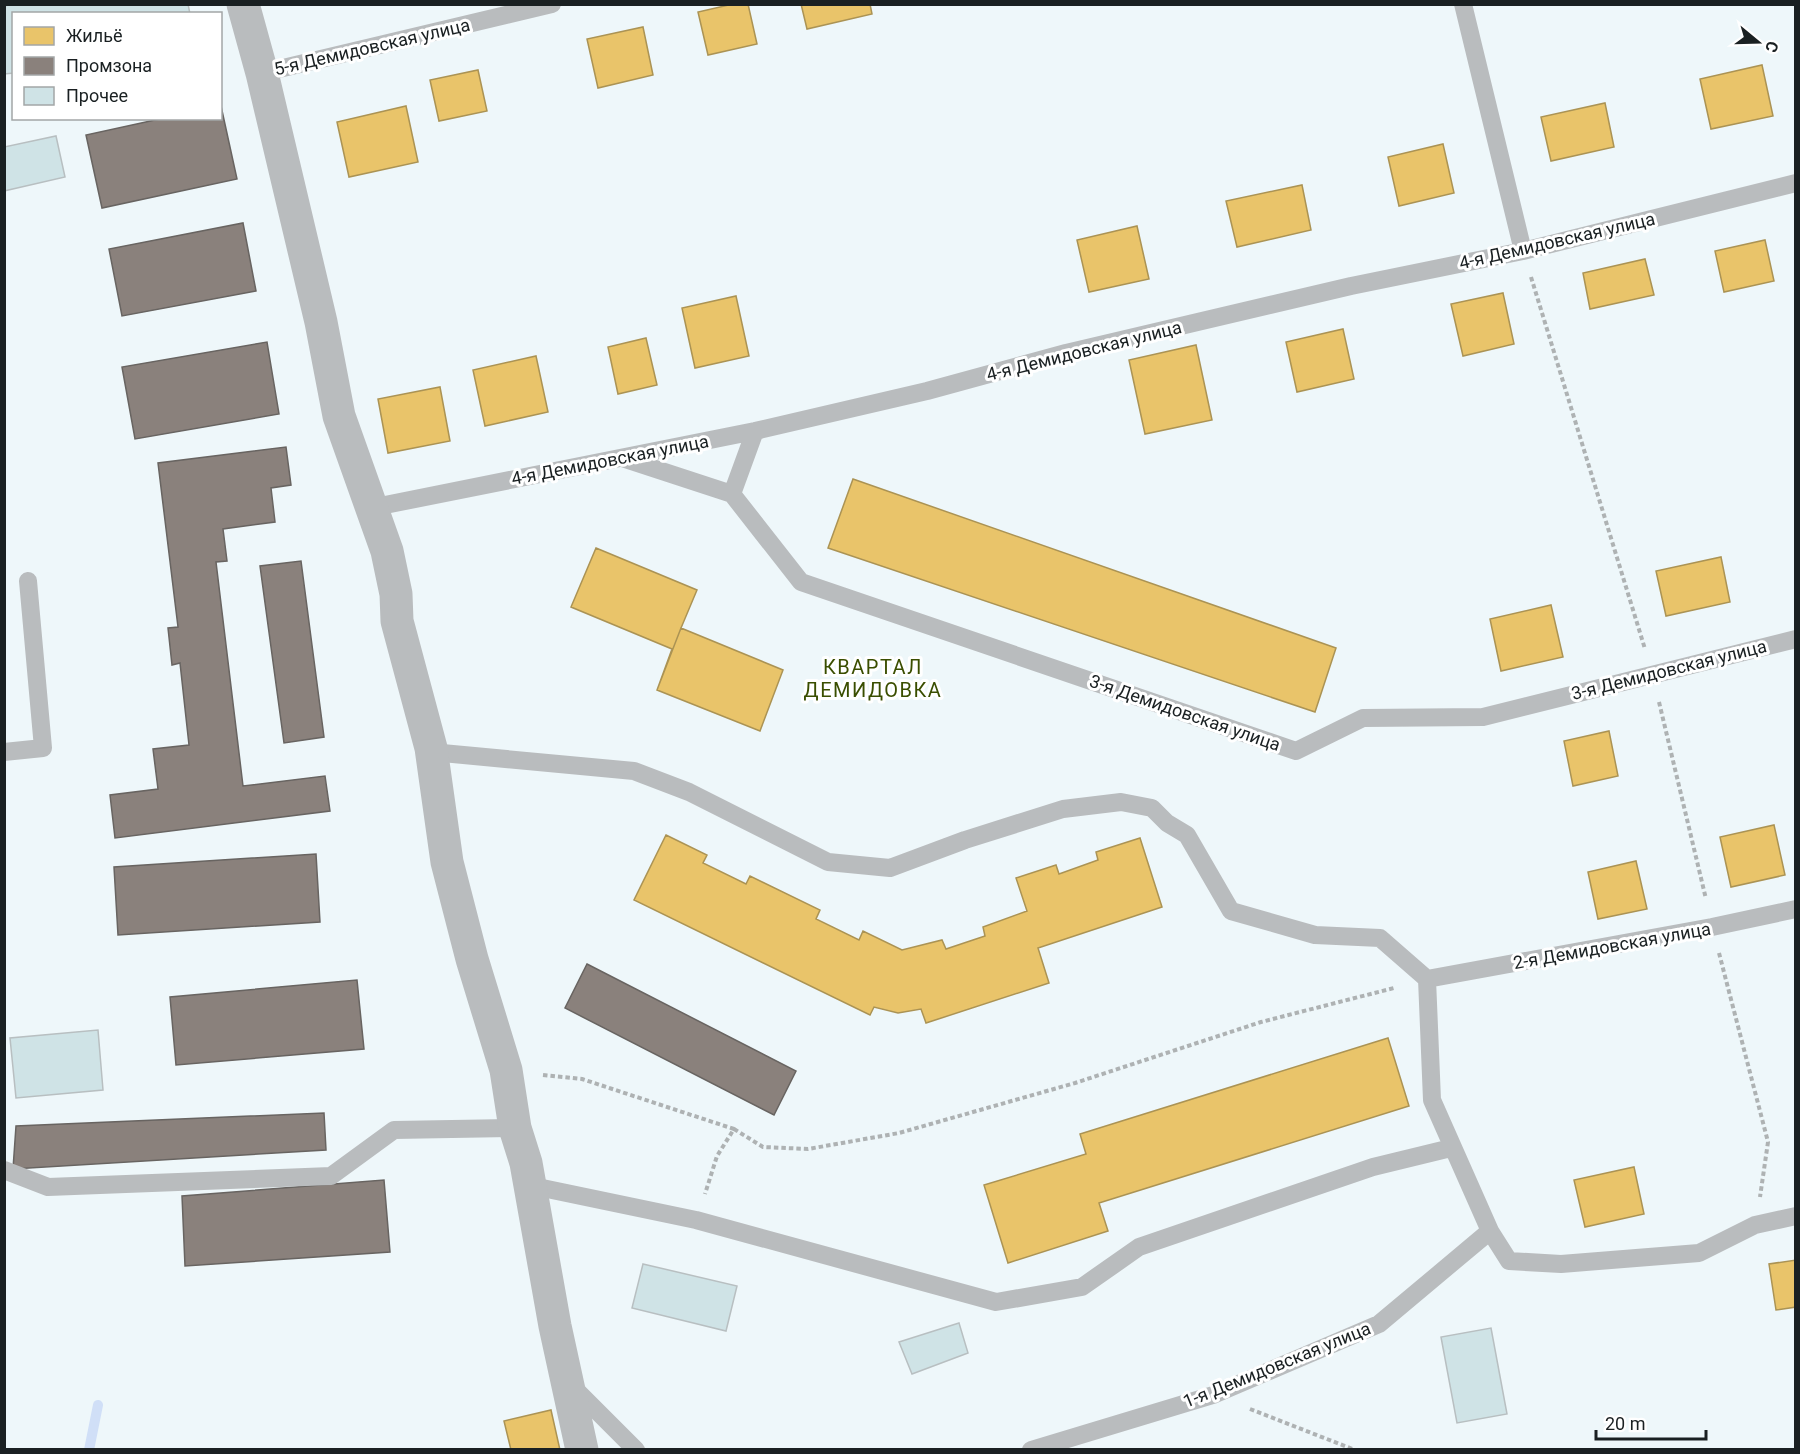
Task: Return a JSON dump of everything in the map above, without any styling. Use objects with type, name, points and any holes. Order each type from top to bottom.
[{"type":"street","points":[[243,4],[262,73],[321,322],[339,416],[387,551],[396,594],[397,621],[431,748],[447,862],[472,959],[506,1070],[515,1128],[526,1163],[528,1185],[542,1246],[555,1326],[582,1449]]},
{"type":"lane","name":"5-я Демидовская улица","points":[[262,73],[552,4]]},
{"type":"lane","points":[[1463,4],[1523,251]]},
{"type":"lane","name":"4-я Демидовская улица","points":[[370,508],[755,431],[927,391],[1101,345],[1351,286],[1523,251],[1796,183]]},
{"type":"lane","points":[[620,458],[732,494],[755,431]]},
{"type":"lane","name":"3-я Демидовская улица","points":[[732,494],[801,582],[1296,751],[1363,718],[1483,717],[1796,639]]},
{"type":"lane","points":[[4,752],[43,748],[28,581]]},
{"type":"lane","points":[[431,748],[442,753],[634,771],[689,792],[828,862],[890,868],[965,840],[1063,809],[1121,801],[1152,808],[1167,823],[1187,835],[1231,911],[1315,935],[1380,938],[1427,979],[1432,1100],[1451,1148],[1490,1231],[1509,1261],[1561,1264],[1700,1253],[1755,1225],[1796,1216]]},
{"type":"lane","name":"2-я Демидовская улица","points":[[1427,979],[1712,927],[1796,909]]},
{"type":"lane","points":[[4,1170],[48,1187],[331,1176],[394,1130],[515,1128]]},
{"type":"lane","points":[[528,1185],[696,1220],[996,1302],[1082,1287],[1139,1247],[1373,1167],[1451,1148]]},
{"type":"lane","name":"1-я Демидовская улица","points":[[1031,1449],[1213,1395],[1378,1324],[1490,1231]]},
{"type":"lane","points":[[569,1383],[636,1449]]},
{"type":"path","points":[[1523,251],[1653,673],[1712,927],[1768,1142],[1755,1225]]},
{"type":"path","points":[[506,1070],[582,1079],[735,1129],[763,1147],[808,1149],[899,1133],[1075,1083],[1261,1022],[1427,979]]},
{"type":"path","points":[[696,1220],[717,1156],[735,1129]]},
{"type":"path","points":[[1213,1395],[1355,1449]]},
{"type":"building: Жильё","points":[[733,4],[748,4],[757,44],[708,55],[698,12]]},
{"type":"building: Жильё","points":[[801,4],[870,4],[872,14],[807,29]]},
{"type":"building: Жильё","points":[[643,27],[653,75],[598,88],[587,39]]},
{"type":"building: Жильё","points":[[1762,65],[1773,116],[1711,129],[1700,79]]},
{"type":"building: Жильё","points":[[478,70],[487,111],[439,121],[430,80]]},
{"type":"building: Жильё","points":[[1605,103],[1614,147],[1551,161],[1541,117]]},
{"type":"building: Жильё","points":[[406,106],[418,162],[349,177],[337,122]]},
{"type":"building: Жильё","points":[[1443,144],[1454,193],[1399,206],[1388,157]]},
{"type":"building: Жильё","points":[[1302,185],[1311,230],[1237,247],[1226,201]]},
{"type":"building: Жильё","points":[[1137,226],[1149,279],[1089,292],[1077,240]]},
{"type":"building: Жильё","points":[[1765,240],[1774,281],[1724,292],[1715,251]]},
{"type":"building: Жильё","points":[[1645,259],[1654,295],[1590,309],[1583,273]]},
{"type":"building: Жильё","points":[[1503,293],[1514,344],[1463,356],[1451,304]]},
{"type":"building: Жильё","points":[[736,296],[749,356],[695,368],[682,308]]},
{"type":"building: Жильё","points":[[1343,329],[1354,379],[1297,392],[1286,342]]},
{"type":"building: Жильё","points":[[646,338],[657,385],[618,394],[608,347]]},
{"type":"building: Жильё","points":[[1196,345],[1212,420],[1145,434],[1129,360]]},
{"type":"building: Жильё","points":[[536,356],[548,412],[485,426],[473,370]]},
{"type":"building: Жильё","points":[[440,387],[450,441],[388,453],[378,399]]},
{"type":"building: Жильё","points":[[853,479],[1336,648],[1315,712],[828,548]]},
{"type":"building: Жильё","points":[[596,548],[697,590],[681,628],[783,670],[760,731],[657,690],[672,649],[571,607]]},
{"type":"building: Жильё","points":[[1721,557],[1730,602],[1666,616],[1656,571]]},
{"type":"building: Жильё","points":[[1551,605],[1563,657],[1501,671],[1490,619]]},
{"type":"building: Жильё","points":[[681,628],[783,670],[760,731],[657,690]]},
{"type":"building: Жильё","points":[[1609,731],[1618,776],[1573,786],[1564,741]]},
{"type":"building: Жильё","points":[[1774,825],[1785,875],[1731,887],[1720,837]]},
{"type":"building: Жильё","points":[[666,835],[707,855],[703,863],[746,884],[750,876],[820,910],[816,919],[859,940],[863,931],[902,950],[942,940],[946,949],[985,936],[983,927],[1027,911],[1016,878],[1056,865],[1059,874],[1098,860],[1096,852],[1140,838],[1162,907],[1038,948],[1049,983],[926,1023],[921,1009],[898,1013],[874,1007],[870,1015],[634,900]]},
{"type":"building: Жильё","points":[[1636,861],[1647,909],[1598,919],[1588,872]]},
{"type":"building: Жильё","points":[[1388,1038],[1409,1106],[1099,1203],[1108,1231],[1008,1263],[984,1185],[1086,1154],[1080,1134]]},
{"type":"building: Жильё","points":[[1634,1167],[1644,1214],[1585,1227],[1574,1180]]},
{"type":"building: Жильё","points":[[1796,1260],[1796,1307],[1776,1310],[1769,1264]]},
{"type":"building: Жильё","points":[[551,1410],[560,1450],[511,1450],[504,1421]]},
{"type":"building: Промзона","points":[[222,111],[237,179],[102,208],[86,135],[155,120],[222,120]]},
{"type":"building: Промзона","points":[[243,223],[256,291],[122,316],[109,249]]},
{"type":"building: Промзона","points":[[267,342],[279,414],[135,439],[122,367]]},
{"type":"building: Промзона","points":[[286,447],[291,485],[271,488],[275,522],[223,529],[227,561],[216,562],[243,786],[325,776],[330,811],[115,838],[110,795],[158,789],[153,749],[189,745],[180,663],[172,665],[168,628],[178,627],[158,463]]},
{"type":"building: Промзона","points":[[301,561],[324,737],[284,743],[260,566]]},
{"type":"building: Промзона","points":[[316,854],[320,922],[118,935],[114,867]]},
{"type":"building: Промзона","points":[[587,964],[796,1071],[774,1115],[565,1008]]},
{"type":"building: Промзона","points":[[357,980],[364,1049],[176,1065],[170,997]]},
{"type":"building: Промзона","points":[[324,1113],[326,1150],[13,1169],[16,1126]]},
{"type":"building: Промзона","points":[[384,1180],[390,1252],[185,1266],[182,1196]]},
{"type":"building: Прочее","points":[[14,4],[188,4],[190,12],[12,12],[12,73],[4,74],[4,6]]},
{"type":"building: Прочее","points":[[56,136],[65,177],[4,191],[4,147]]},
{"type":"building: Прочее","points":[[98,1030],[103,1090],[16,1098],[10,1038]]},
{"type":"building: Прочее","points":[[643,1264],[737,1286],[726,1331],[632,1308]]},
{"type":"building: Прочее","points":[[959,1323],[968,1353],[912,1374],[899,1342]]},
{"type":"building: Прочее","points":[[1491,1328],[1507,1414],[1457,1423],[1441,1337]]},
{"type":"waterway","points":[[89,1450],[98,1405]]},
{"type":"district","name":"КВАРТАЛ ДЕМИДОВКА","points":[[873,678]]}]
